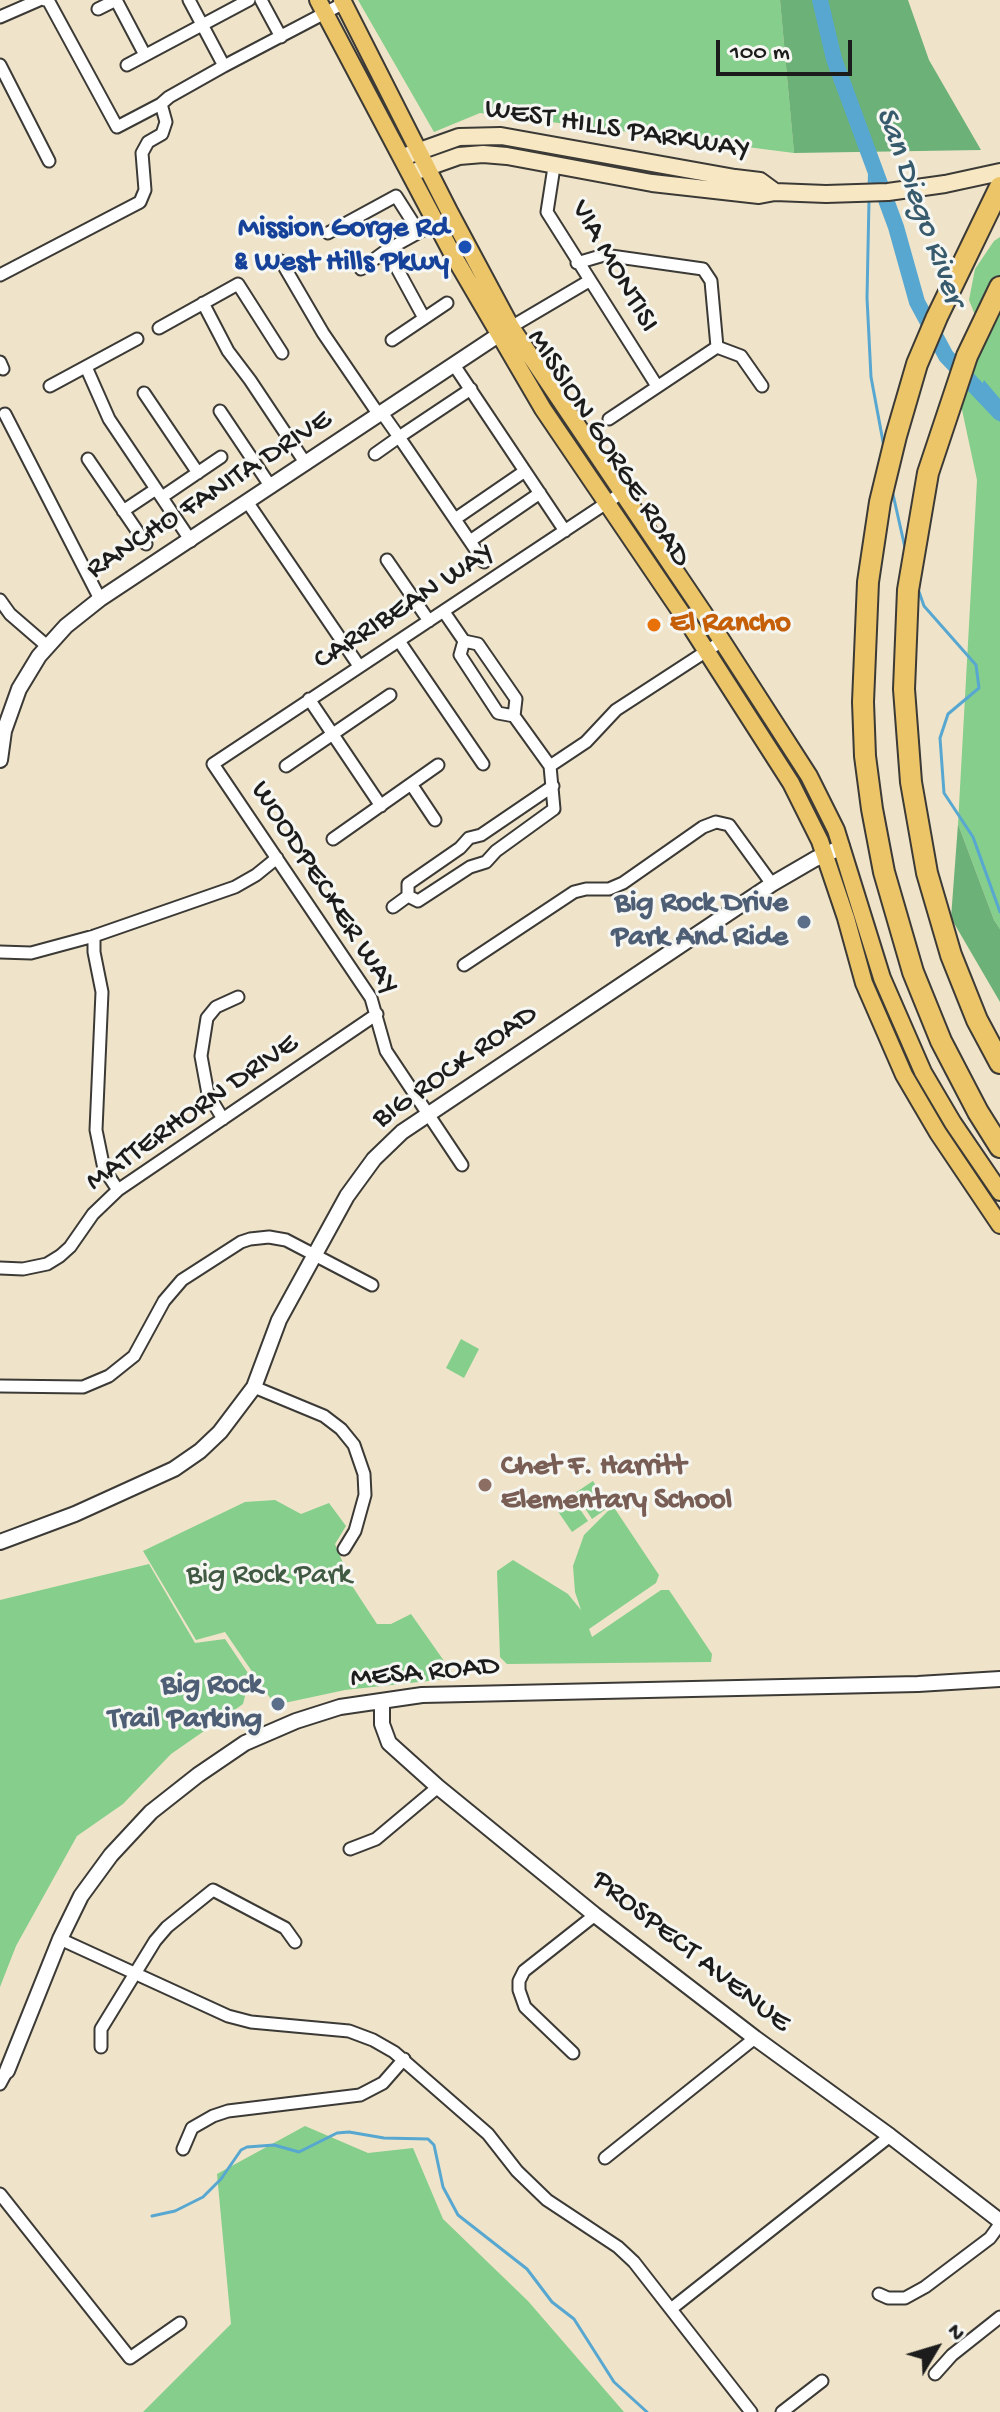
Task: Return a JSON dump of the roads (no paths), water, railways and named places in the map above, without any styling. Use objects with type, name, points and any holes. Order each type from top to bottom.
[{"type":"highway","points":[[1000,187],[917,364],[896,436],[880,502],[868,582],[863,702],[865,756],[872,809],[884,872],[913,972],[941,1041],[1000,1147]]},
{"type":"highway","points":[[1000,287],[967,356],[928,473],[916,533],[904,642],[906,731],[918,831],[927,873],[951,955],[977,1020],[1000,1063]]},
{"type":"main road","name":"MISSION GORGE ROAD","points":[[343,2],[427,166],[543,409],[707,652],[791,783],[812,822],[846,918],[864,983],[904,1075],[938,1133],[1000,1225]]},
{"type":"main road","name":"MISSION GORGE ROAD","points":[[322,6],[436,223],[505,331],[623,492],[809,776],[842,847],[882,978],[923,1072],[1000,1192]]},
{"type":"main road","name":"WEST HILLS PARKWAY","points":[[407,165],[419,150],[459,137],[483,134],[760,181],[775,192]]},
{"type":"main road","name":"WEST HILLS PARKWAY","points":[[407,165],[427,166],[459,156],[507,156],[652,183],[759,195],[775,192],[867,194],[917,189],[1000,172]]},
{"type":"main road","points":[[643,555],[654,556],[674,583],[683,581]]},
{"type":"street","points":[[0,17],[39,0]]},
{"type":"street","points":[[45,0],[48,0],[117,127],[281,37],[322,6],[343,2]]},
{"type":"street","points":[[98,9],[116,0],[145,55]]},
{"type":"street","points":[[189,0],[224,66]]},
{"type":"street","points":[[127,65],[249,0]]},
{"type":"street","points":[[261,0],[281,37]]},
{"type":"street","points":[[0,65],[49,161]]},
{"type":"street","points":[[0,275],[140,202],[145,190],[142,153],[148,142],[162,134],[166,122],[161,104]]},
{"type":"street","name":"VIA MONTISI","points":[[554,167],[547,212],[657,386]]},
{"type":"street","points":[[328,233],[396,196],[419,232]]},
{"type":"street","points":[[361,269],[387,250],[436,223]]},
{"type":"street","points":[[387,250],[424,318]]},
{"type":"street","points":[[577,263],[604,255],[703,269],[711,281],[717,347]]},
{"type":"street","points":[[281,261],[323,333],[484,562]]},
{"type":"street","points":[[505,331],[589,281]]},
{"type":"street","points":[[159,328],[238,284],[282,353]]},
{"type":"street","points":[[203,303],[228,351],[306,464]]},
{"type":"street","points":[[392,340],[447,303]]},
{"type":"street","name":"RANCHO FANITA DRIVE","points":[[0,760],[4,731],[13,702],[26,676],[66,626],[100,599],[505,331]]},
{"type":"street","points":[[50,386],[137,339]]},
{"type":"street","points":[[717,347],[741,356],[762,386]]},
{"type":"street","points":[[609,419],[717,347]]},
{"type":"street","points":[[454,365],[565,531]]},
{"type":"street","points":[[86,367],[109,419],[191,541]]},
{"type":"street","points":[[375,454],[471,389]]},
{"type":"street","points":[[144,393],[198,473]]},
{"type":"street","points":[[220,411],[271,487]]},
{"type":"street","points":[[5,414],[100,599]]},
{"type":"street","points":[[123,511],[198,473],[221,457]]},
{"type":"street","points":[[88,459],[146,544]]},
{"type":"street","points":[[455,519],[525,471]]},
{"type":"street","name":"CARRIBEAN WAY","points":[[213,764],[623,492]]},
{"type":"street","points":[[470,541],[540,493]]},
{"type":"street","points":[[248,503],[359,666]]},
{"type":"street","points":[[387,560],[429,621]]},
{"type":"street","points":[[0,600],[10,614],[47,646]]},
{"type":"street","points":[[408,896],[418,901],[474,866],[486,862],[496,851],[554,809],[550,766],[514,716],[516,699],[478,644],[464,641],[444,612]]},
{"type":"street","points":[[399,641],[483,764]]},
{"type":"street","points":[[464,641],[460,655],[498,713],[514,716]]},
{"type":"street","points":[[550,766],[586,742],[616,710],[722,641]]},
{"type":"street","points":[[286,766],[390,695]]},
{"type":"street","points":[[309,699],[381,806]]},
{"type":"street","name":"WOODPECKER WAY","points":[[213,764],[371,998],[386,1051],[462,1165]]},
{"type":"street","points":[[333,839],[438,765]]},
{"type":"street","points":[[411,784],[435,820]]},
{"type":"street","points":[[408,896],[408,884],[460,848],[469,838],[481,835],[553,789]]},
{"type":"street","points":[[464,965],[574,892],[609,889],[623,883],[703,827],[716,822],[729,825],[772,884]]},
{"type":"street","name":"BIG ROCK ROAD","points":[[0,1542],[75,1514],[174,1469],[220,1432],[254,1387],[279,1320],[347,1196],[374,1159],[402,1132],[772,884],[842,847]]},
{"type":"street","points":[[460,848],[465,859],[474,866]]},
{"type":"street","points":[[0,952],[31,953],[94,936],[235,887],[277,858]]},
{"type":"street","points":[[393,907],[408,896]]},
{"type":"street","points":[[94,936],[102,992],[96,1130],[104,1169],[118,1190]]},
{"type":"street","points":[[223,1119],[208,1094],[201,1056],[207,1018],[216,1007],[238,997]]},
{"type":"street","name":"MATTERHORN DRIVE","points":[[0,1268],[23,1269],[47,1264],[60,1256],[93,1214],[118,1190],[377,1014]]},
{"type":"street","points":[[0,1386],[83,1387],[109,1376],[134,1356],[164,1301],[182,1280],[241,1242],[277,1238],[315,1253],[372,1285]]},
{"type":"street","points":[[254,1387],[324,1416],[341,1429],[354,1445],[362,1464],[365,1495],[355,1531],[344,1549]]},
{"type":"street","name":"MESA ROAD","points":[[3,2078],[60,1939],[81,1896],[111,1855],[151,1812],[198,1775],[245,1743],[285,1725],[340,1707],[422,1695],[918,1684],[1000,1679]]},
{"type":"street","name":"PROSPECT AVENUE","points":[[382,1701],[382,1724],[389,1743],[438,1787],[595,1915],[755,2038],[890,2136],[1000,2223]]},
{"type":"street","points":[[350,1849],[376,1839],[438,1787]]},
{"type":"street","points":[[101,2047],[101,2029],[167,1927],[213,1890],[285,1928],[295,1942]]},
{"type":"street","points":[[573,2053],[525,2007],[519,1981],[524,1971],[595,1915]]},
{"type":"street","points":[[60,1939],[228,2016],[251,2022],[349,2031],[373,2040],[404,2059],[488,2134],[539,2193],[626,2254],[751,2412]]},
{"type":"street","points":[[605,2158],[755,2038]]},
{"type":"street","points":[[183,2149],[192,2128],[213,2116],[228,2111],[360,2095],[383,2083],[404,2059]]},
{"type":"street","points":[[671,2309],[890,2136]]},
{"type":"street","points":[[0,2194],[130,2358],[180,2323]]},
{"type":"street","points":[[879,2294],[888,2298],[905,2298],[925,2287],[990,2238],[1000,2223]]},
{"type":"street","points":[[935,2374],[952,2355],[1000,2317]]},
{"type":"street","points":[[782,2412],[822,2381]]},
{"type":"water","points":[[984,380],[1000,399],[1000,422],[978,395]]},
{"type":"waterway","name":"San Diego River","points":[[820,0],[834,59],[896,227],[917,302],[946,356],[1000,413]]},
{"type":"waterway","points":[[869,188],[870,160]]},
{"type":"waterway","points":[[869,200],[867,298],[871,377],[884,447]]},
{"type":"waterway","points":[[892,490],[906,552]]},
{"type":"waterway","points":[[917,586],[924,606],[976,665],[979,688],[948,714],[940,738],[944,793],[973,837],[1000,912]]},
{"type":"waterway","points":[[152,2216],[175,2211],[203,2197],[221,2179],[241,2150],[247,2147],[274,2145],[299,2152],[337,2133],[349,2132],[384,2138],[428,2139],[434,2145],[443,2187],[458,2215],[527,2269],[552,2302],[574,2319],[614,2382],[647,2412]]},
{"type":"place","name":"Mission Gorge Rd & West Hills Pkwy","points":[[465,247]]},
{"type":"place","name":"El Rancho","points":[[654,625]]},
{"type":"place","name":"Big Rock Drive Park And Ride","points":[[804,922]]},
{"type":"place","name":"Chet F. Harritt Elementary School","points":[[485,1485]]},
{"type":"place","name":"Big Rock Trail Parking","points":[[278,1704]]},
{"type":"park label","name":"Big Rock Park","points":[[269,1577]]}]
